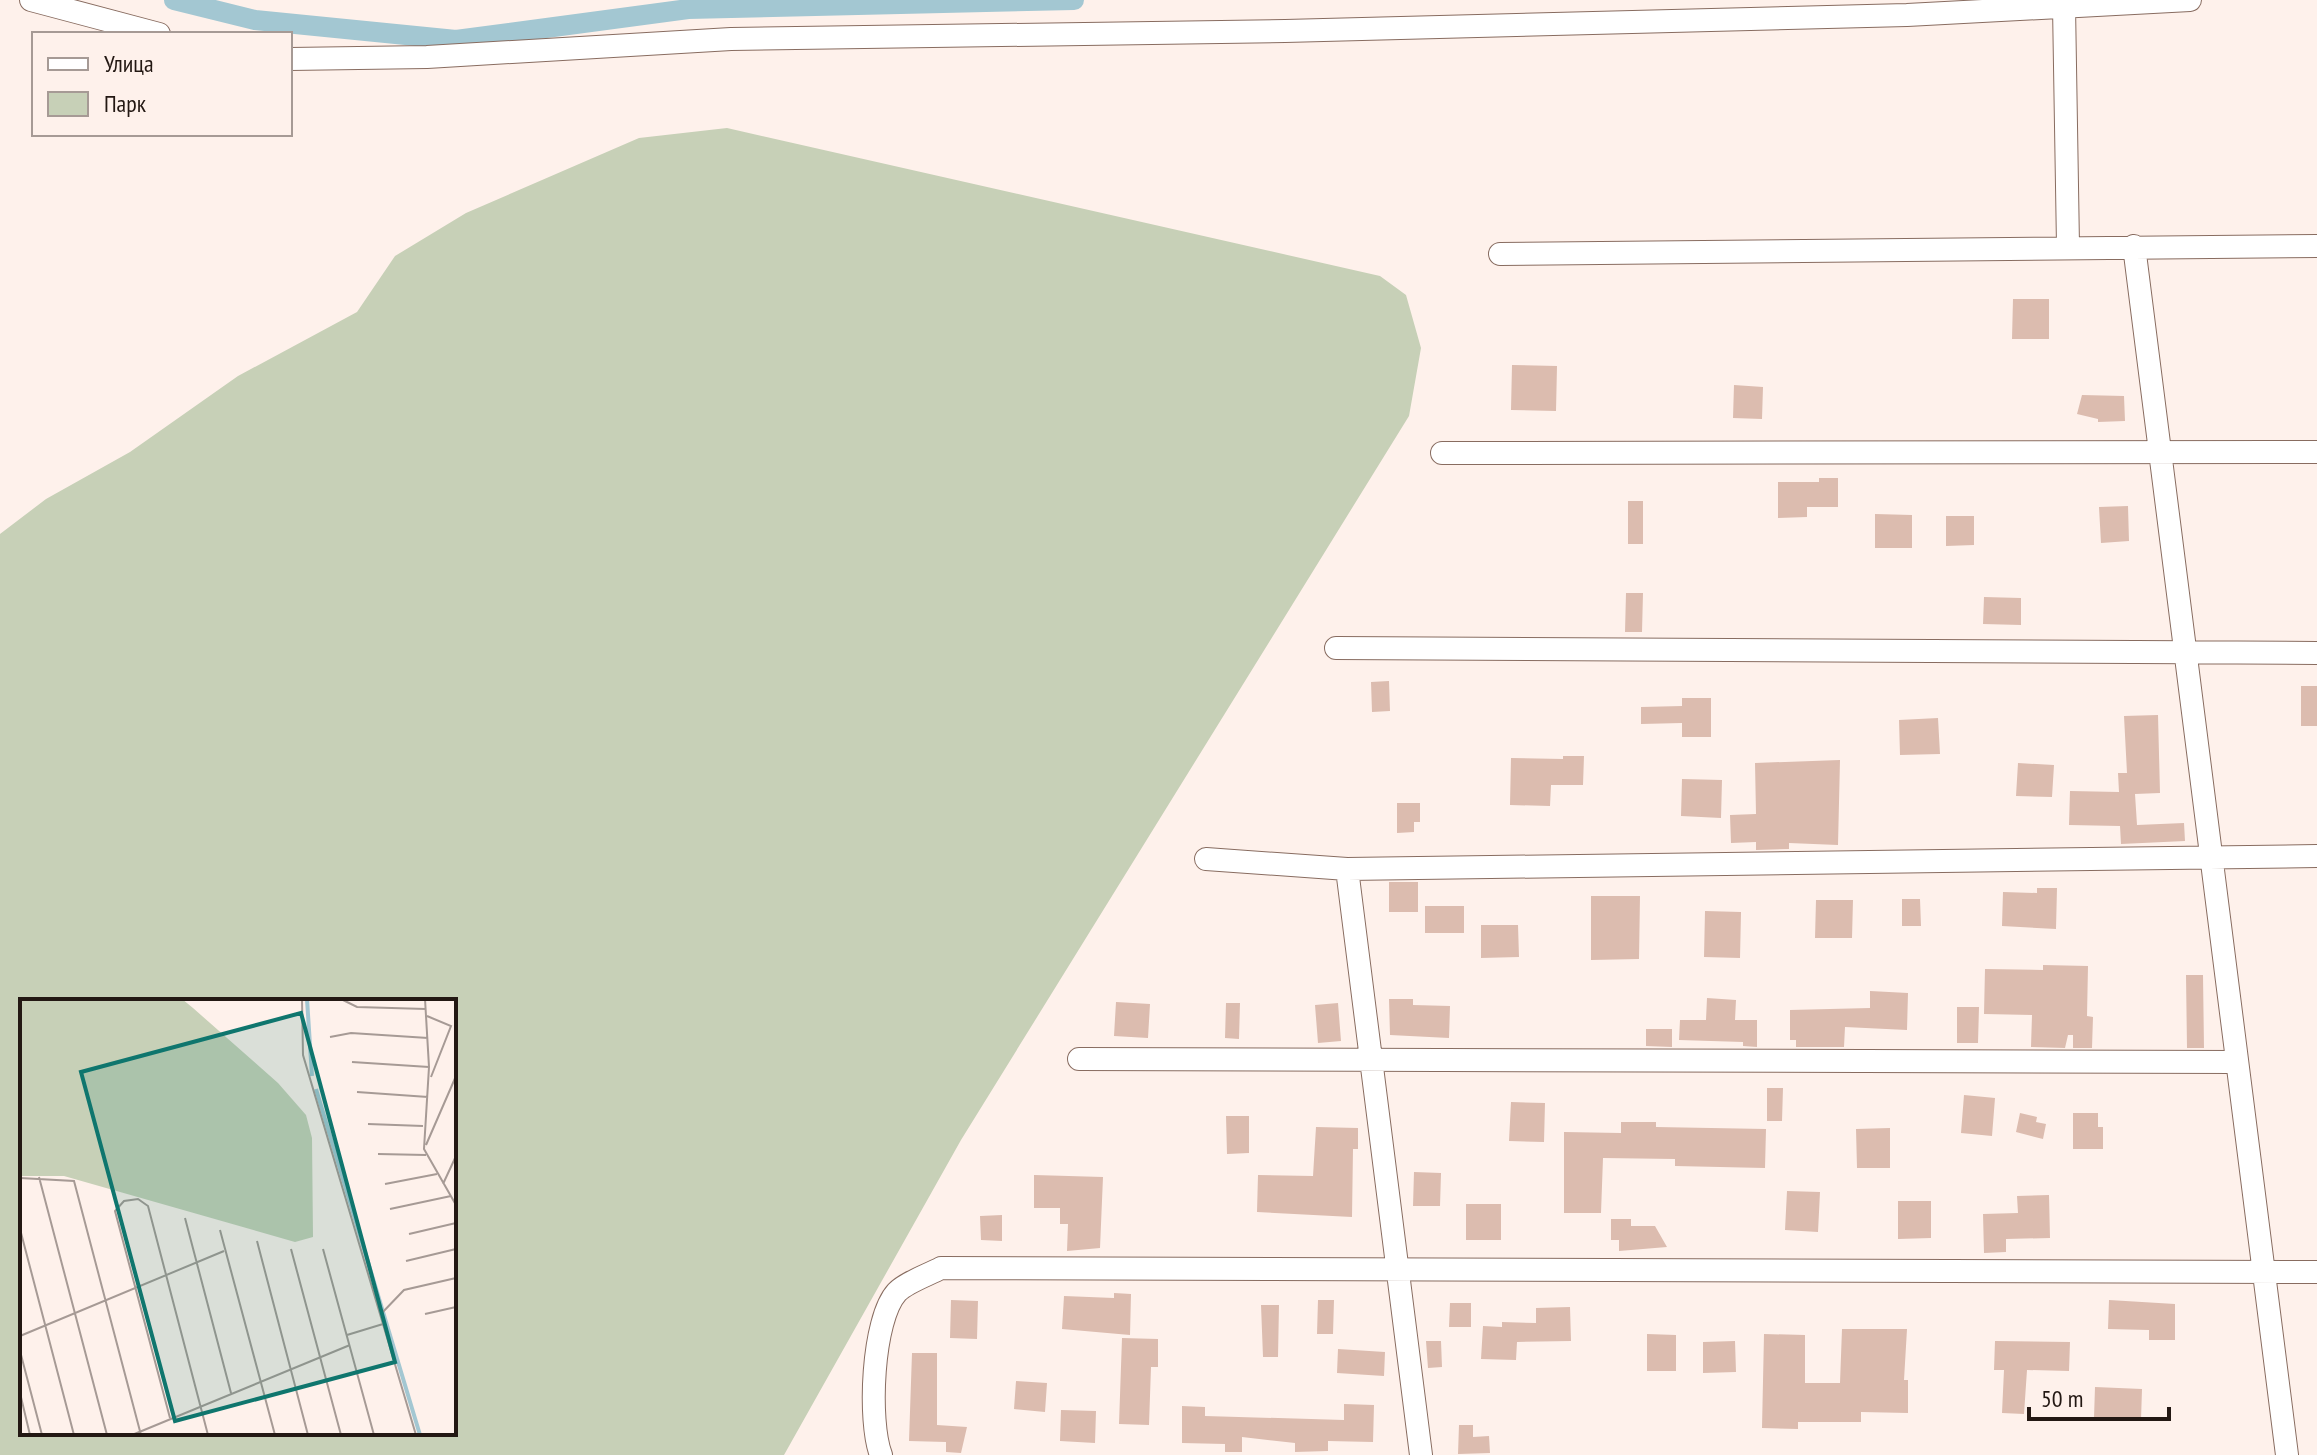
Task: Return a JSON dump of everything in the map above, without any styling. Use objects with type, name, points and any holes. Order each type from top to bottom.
[{"type":"street","points":[[31,0],[151,32]]},
{"type":"street","points":[[292,59],[442,57],[731,39],[1285,31],[2190,0]]},
{"type":"street","points":[[2064,6],[2068,246]]},
{"type":"street","points":[[1500,254],[2068,246],[2317,246]]},
{"type":"street","points":[[2134,246],[2287,1455]]},
{"type":"street","points":[[1442,453],[2317,452]]},
{"type":"street","points":[[1336,648],[2317,653]]},
{"type":"street","points":[[1206,859],[1347,869],[2317,856]]},
{"type":"street","points":[[1347,869],[1421,1455]]},
{"type":"street","points":[[1079,1059],[2237,1062]]},
{"type":"street","points":[[881,1455],[875,1440],[873,1404],[883,1316],[898,1291],[941,1268],[2317,1272]]},
{"type":"green space","points":[[727,128],[1380,276],[1406,295],[1421,348],[1409,416],[961,1140],[784,1455],[0,1455],[0,534],[46,499],[130,452],[238,376],[357,312],[395,256],[466,213],[639,138]]},
{"type":"building","points":[[2013,299],[2049,299],[2049,339],[2012,339]]},
{"type":"building","points":[[1512,365],[1557,366],[1556,411],[1511,410]]},
{"type":"building","points":[[1734,385],[1763,387],[1762,419],[1733,418]]},
{"type":"building","points":[[2082,395],[2124,396],[2125,421],[2098,422],[2098,419],[2077,414]]},
{"type":"building","points":[[1819,478],[1838,478],[1838,507],[1807,507],[1807,517],[1778,518],[1778,482],[1819,482]]},
{"type":"building","points":[[1628,501],[1643,501],[1643,544],[1628,544]]},
{"type":"building","points":[[2128,506],[2129,541],[2101,543],[2099,507]]},
{"type":"building","points":[[1875,514],[1912,515],[1912,548],[1875,548]]},
{"type":"building","points":[[1946,516],[1974,516],[1974,545],[1946,546]]},
{"type":"building","points":[[1626,593],[1643,593],[1642,632],[1625,632]]},
{"type":"building","points":[[1984,597],[2021,598],[2021,625],[1983,624]]},
{"type":"building","points":[[1389,681],[1390,711],[1372,712],[1371,682]]},
{"type":"building","points":[[2301,686],[2317,686],[2317,726],[2301,726]]},
{"type":"building","points":[[1682,698],[1711,698],[1711,737],[1682,737],[1682,723],[1641,724],[1641,707],[1682,706]]},
{"type":"building","points":[[2158,715],[2160,793],[2135,794],[2137,825],[2184,823],[2185,841],[2121,844],[2120,826],[2069,825],[2070,791],[2119,792],[2118,773],[2127,773],[2124,716]]},
{"type":"building","points":[[1938,718],[1940,754],[1900,755],[1899,720]]},
{"type":"building","points":[[1563,756],[1584,756],[1583,785],[1551,785],[1550,806],[1510,805],[1511,758],[1563,759]]},
{"type":"building","points":[[1840,760],[1838,845],[1789,843],[1789,849],[1756,850],[1756,842],[1731,843],[1730,815],[1756,814],[1755,763]]},
{"type":"building","points":[[2018,763],[2054,765],[2052,797],[2016,796]]},
{"type":"building","points":[[1682,779],[1722,780],[1721,818],[1681,816]]},
{"type":"building","points":[[1397,803],[1420,803],[1420,822],[1414,822],[1414,832],[1397,833]]},
{"type":"building","points":[[1389,882],[1418,882],[1418,912],[1389,912]]},
{"type":"building","points":[[2037,888],[2057,888],[2056,929],[2002,926],[2003,892],[2037,893]]},
{"type":"building","points":[[1591,896],[1640,896],[1639,959],[1591,960]]},
{"type":"building","points":[[1902,899],[1920,899],[1921,926],[1902,926]]},
{"type":"building","points":[[1816,900],[1853,900],[1852,938],[1815,938]]},
{"type":"building","points":[[1425,906],[1464,906],[1464,933],[1425,933]]},
{"type":"building","points":[[1705,911],[1741,912],[1740,958],[1704,957]]},
{"type":"building","points":[[1481,925],[1518,925],[1519,957],[1481,958]]},
{"type":"building","points":[[2043,965],[2088,966],[2087,1016],[2093,1017],[2092,1048],[2073,1048],[2073,1035],[2068,1035],[2065,1048],[2031,1047],[2032,1015],[1984,1014],[1985,969],[2043,970]]},
{"type":"building","points":[[2186,975],[2203,975],[2204,1048],[2187,1048]]},
{"type":"building","points":[[1870,991],[1908,993],[1907,1030],[1845,1027],[1844,1047],[1796,1047],[1796,1040],[1790,1040],[1790,1010],[1870,1008]]},
{"type":"building","points":[[1707,998],[1736,1000],[1735,1020],[1757,1020],[1757,1047],[1743,1046],[1743,1042],[1679,1040],[1680,1020],[1706,1020]]},
{"type":"building","points":[[1389,999],[1413,999],[1413,1005],[1450,1006],[1449,1038],[1390,1035]]},
{"type":"building","points":[[1116,1002],[1150,1004],[1148,1038],[1114,1036]]},
{"type":"building","points":[[1226,1003],[1240,1003],[1239,1039],[1225,1038]]},
{"type":"building","points":[[1338,1003],[1341,1041],[1318,1043],[1315,1005]]},
{"type":"building","points":[[1957,1007],[1979,1007],[1978,1043],[1957,1043]]},
{"type":"building","points":[[1646,1029],[1672,1029],[1672,1047],[1646,1046]]},
{"type":"building","points":[[1767,1088],[1783,1088],[1782,1121],[1767,1121]]},
{"type":"building","points":[[1964,1095],[1995,1098],[1992,1136],[1961,1133]]},
{"type":"building","points":[[1511,1102],[1545,1103],[1544,1142],[1509,1141]]},
{"type":"building","points":[[2020,1113],[2037,1117],[2036,1122],[2046,1124],[2043,1139],[2016,1132]]},
{"type":"building","points":[[2073,1113],[2098,1113],[2098,1127],[2103,1127],[2103,1149],[2073,1149]]},
{"type":"building","points":[[1226,1116],[1249,1116],[1249,1153],[1227,1154]]},
{"type":"building","points":[[1621,1122],[1656,1122],[1656,1127],[1766,1129],[1765,1168],[1675,1166],[1675,1159],[1603,1158],[1601,1213],[1564,1213],[1564,1132],[1621,1133]]},
{"type":"building","points":[[1316,1127],[1358,1128],[1358,1149],[1353,1149],[1352,1217],[1257,1212],[1258,1175],[1313,1176]]},
{"type":"building","points":[[1890,1128],[1890,1168],[1857,1168],[1856,1129]]},
{"type":"building","points":[[1414,1172],[1441,1173],[1440,1206],[1413,1206]]},
{"type":"building","points":[[1034,1175],[1103,1177],[1100,1248],[1067,1251],[1068,1224],[1060,1224],[1060,1208],[1034,1208]]},
{"type":"building","points":[[1787,1191],[1820,1192],[1818,1232],[1785,1230]]},
{"type":"building","points":[[2049,1195],[2050,1238],[2006,1239],[2006,1252],[1984,1253],[1983,1214],[2018,1213],[2017,1196]]},
{"type":"building","points":[[1898,1201],[1931,1201],[1931,1238],[1898,1239]]},
{"type":"building","points":[[1466,1204],[1501,1204],[1501,1240],[1466,1240]]},
{"type":"building","points":[[1002,1215],[1002,1241],[981,1240],[980,1216]]},
{"type":"building","points":[[1611,1219],[1631,1219],[1631,1226],[1655,1226],[1667,1247],[1619,1251],[1619,1240],[1611,1240]]},
{"type":"building","points":[[1114,1293],[1131,1294],[1130,1335],[1062,1329],[1064,1296],[1114,1298]]},
{"type":"building","points":[[951,1300],[978,1301],[977,1339],[950,1338]]},
{"type":"building","points":[[1318,1300],[1334,1300],[1333,1334],[1317,1334]]},
{"type":"building","points":[[2109,1300],[2175,1304],[2175,1340],[2149,1340],[2149,1330],[2108,1329]]},
{"type":"building","points":[[1450,1303],[1471,1303],[1471,1327],[1449,1327]]},
{"type":"building","points":[[1261,1305],[1279,1305],[1278,1357],[1263,1357]]},
{"type":"building","points":[[1570,1307],[1571,1341],[1517,1342],[1516,1360],[1481,1359],[1483,1326],[1502,1327],[1502,1322],[1536,1323],[1536,1308]]},
{"type":"building","points":[[1842,1329],[1907,1329],[1904,1380],[1908,1380],[1908,1413],[1861,1412],[1861,1422],[1798,1422],[1798,1429],[1762,1428],[1764,1334],[1805,1335],[1805,1383],[1840,1383]]},
{"type":"building","points":[[1647,1334],[1676,1335],[1676,1371],[1647,1371]]},
{"type":"building","points":[[1122,1338],[1158,1339],[1158,1367],[1151,1367],[1149,1425],[1119,1424]]},
{"type":"building","points":[[1426,1341],[1441,1341],[1442,1367],[1428,1368]]},
{"type":"building","points":[[1735,1341],[1736,1372],[1703,1373],[1703,1342]]},
{"type":"building","points":[[1995,1341],[2070,1342],[2069,1371],[2027,1370],[2024,1414],[2002,1413],[2004,1370],[1994,1370]]},
{"type":"building","points":[[1338,1349],[1385,1352],[1384,1376],[1337,1373]]},
{"type":"building","points":[[912,1353],[937,1353],[937,1425],[967,1427],[961,1453],[946,1452],[946,1442],[909,1441]]},
{"type":"building","points":[[1016,1381],[1047,1383],[1045,1412],[1014,1409]]},
{"type":"building","points":[[2095,1387],[2142,1389],[2141,1420],[2094,1418]]},
{"type":"building","points":[[1344,1404],[1374,1405],[1373,1442],[1328,1441],[1328,1451],[1295,1452],[1295,1443],[1242,1437],[1242,1452],[1225,1452],[1225,1444],[1182,1443],[1182,1406],[1205,1407],[1205,1416],[1344,1420]]},
{"type":"building","points":[[1061,1410],[1096,1411],[1095,1443],[1060,1441]]},
{"type":"building","points":[[1459,1425],[1473,1425],[1473,1437],[1489,1436],[1490,1453],[1458,1454]]},
{"type":"waterway","points":[[174,0],[255,20],[456,40],[688,9],[1074,0]]}]
